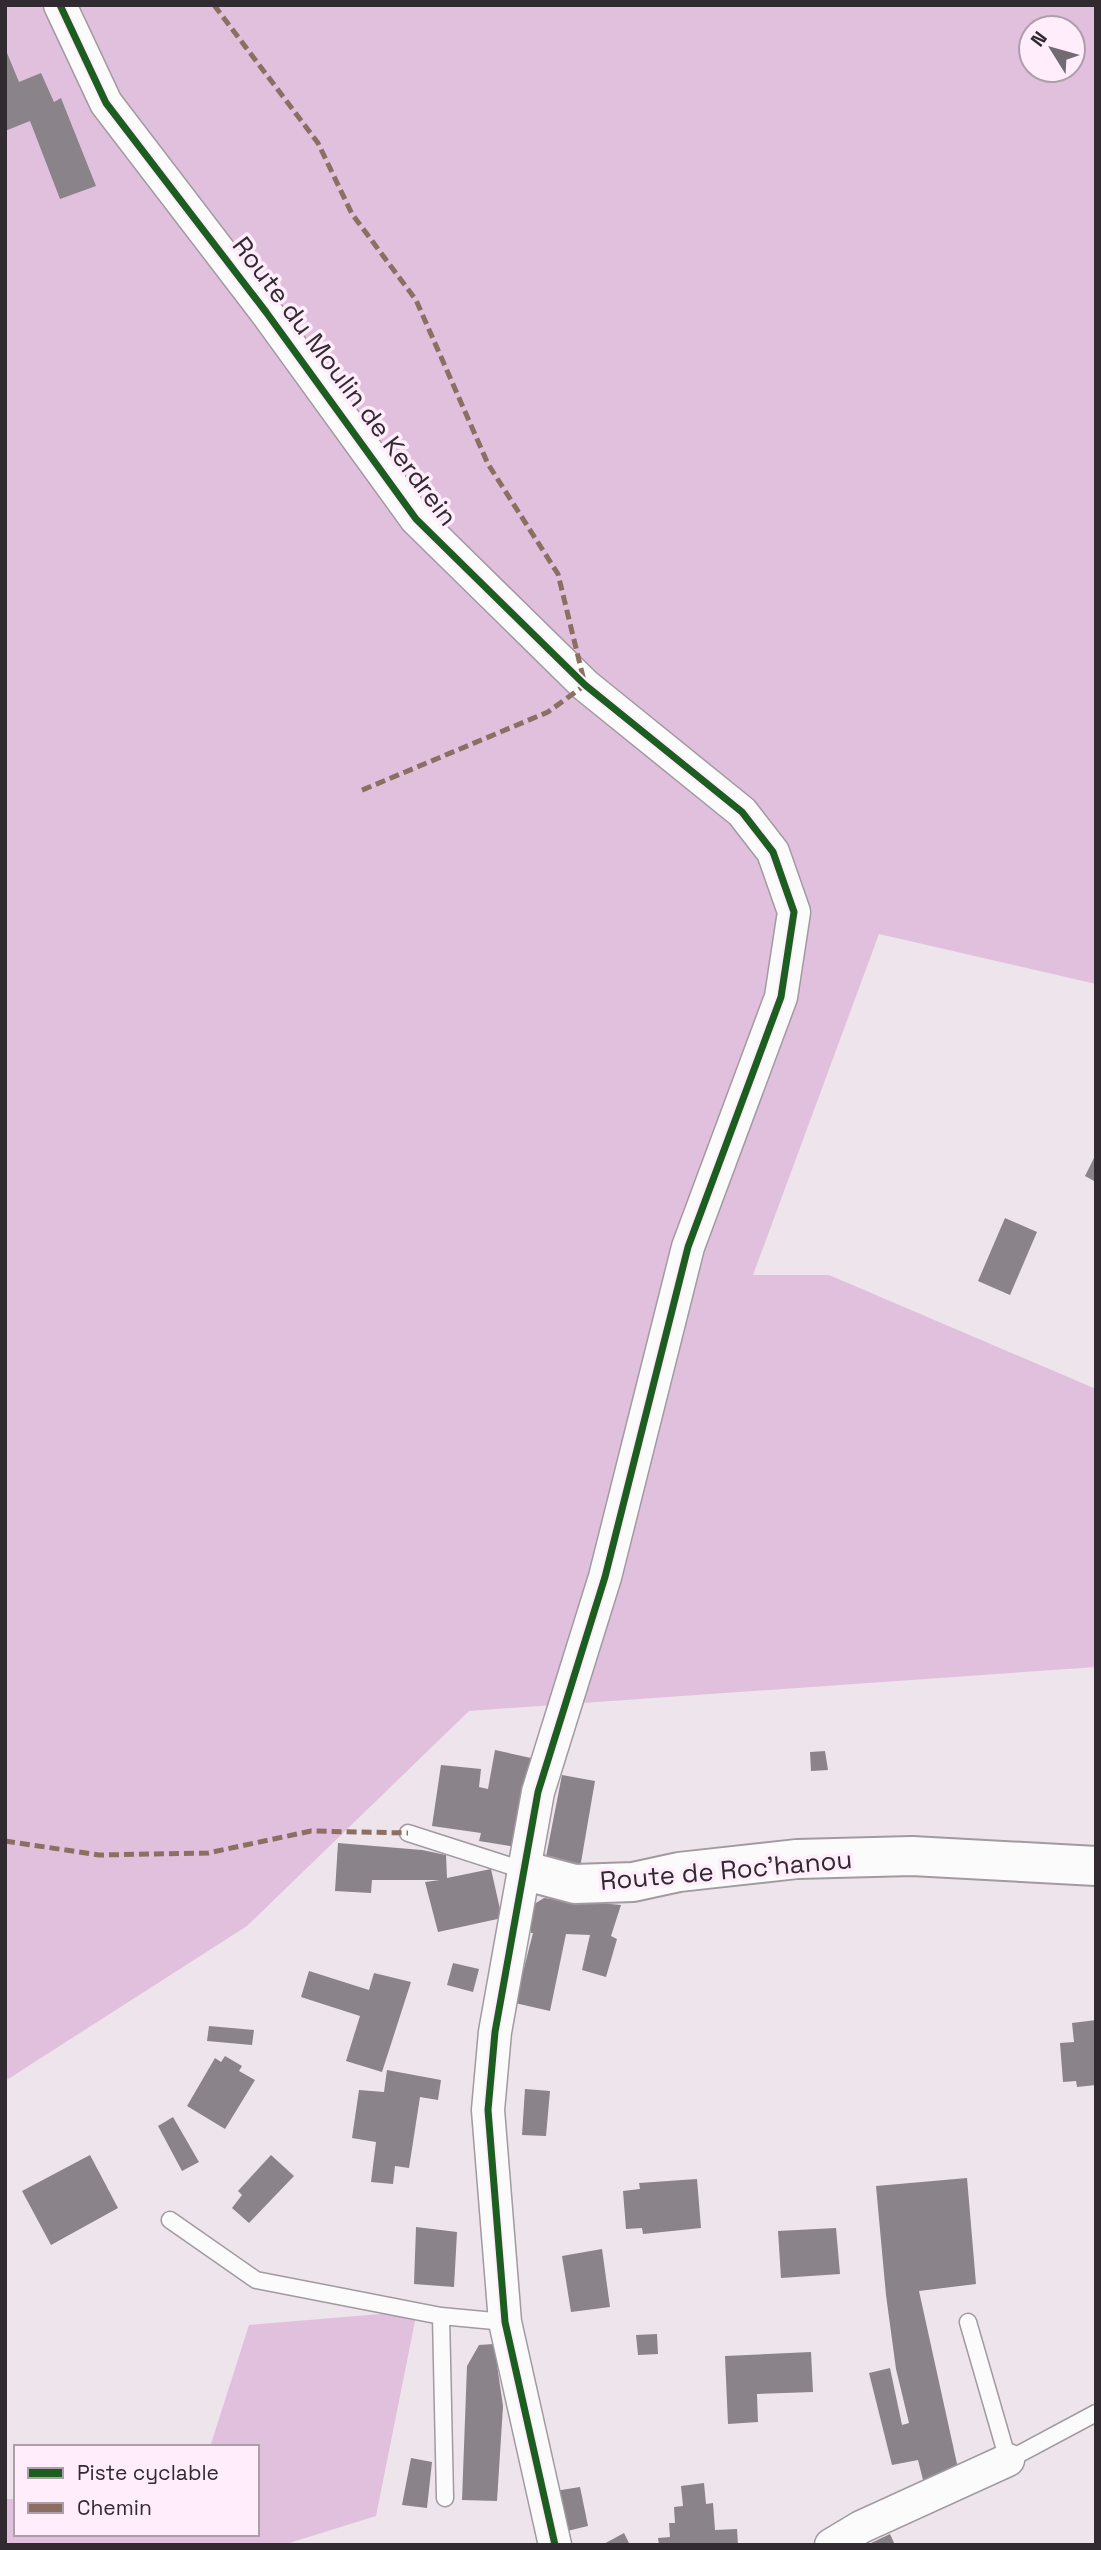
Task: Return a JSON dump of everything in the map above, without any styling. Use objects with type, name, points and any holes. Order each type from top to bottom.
[{"type":"street","name":"Route du Moulin de Kerdrein","points":[[60,5],[106,103],[266,312],[416,519],[585,685],[742,813],[773,852],[794,912],[781,997],[688,1247],[605,1577],[538,1792],[526,1871],[495,2032],[488,2110],[505,2322],[555,2545]]},
{"type":"street","name":"Route de Roc'hanou","points":[[526,1871],[575,1884],[633,1882],[679,1872],[797,1859],[912,1856],[1096,1866]]},
{"type":"street","points":[[831,2545],[861,2527],[1009,2460]]},
{"type":"lane","points":[[408,1833],[526,1871]]},
{"type":"lane","points":[[170,2220],[256,2280],[441,2316],[505,2322]]},
{"type":"lane","points":[[441,2316],[445,2498]]},
{"type":"lane","points":[[968,2322],[1009,2460],[1096,2413]]},
{"type":"shaded area","points":[[5,5],[1096,5],[1096,984],[879,934],[753,1275],[829,1275],[1096,1389],[1096,1667],[469,1711],[247,1926],[5,2081]]},
{"type":"shaded area","points":[[417,2311],[376,2516],[283,2545],[5,2545],[5,2499],[14,2499],[14,2536],[259,2536],[259,2445],[211,2445],[249,2325]]},
{"type":"building","points":[[5,48],[19,82],[41,73],[54,102],[61,98],[96,186],[60,199],[30,121],[5,131]]},
{"type":"building","points":[[1096,1154],[1096,1182],[1085,1176]]},
{"type":"building","points":[[1005,1218],[1037,1232],[1010,1295],[978,1281]]},
{"type":"building","points":[[495,1750],[531,1758],[516,1847],[479,1841],[481,1833],[432,1826],[441,1765],[481,1769],[479,1787],[488,1789]]},
{"type":"building","points":[[825,1751],[828,1770],[811,1771],[810,1752]]},
{"type":"building","points":[[562,1775],[595,1781],[580,1868],[545,1862]]},
{"type":"building","points":[[338,1843],[422,1850],[446,1855],[447,1878],[491,1869],[502,1918],[438,1932],[425,1882],[440,1880],[372,1880],[371,1893],[335,1891]]},
{"type":"building","points":[[544,1898],[621,1905],[611,1936],[617,1939],[606,1977],[582,1970],[590,1935],[566,1934],[550,2011],[515,2003],[533,1933],[531,1906]]},
{"type":"building","points":[[453,1963],[479,1969],[473,1992],[447,1985]]},
{"type":"building","points":[[309,1971],[369,1990],[374,1973],[411,1982],[382,2072],[346,2061],[360,2016],[301,1997]]},
{"type":"building","points":[[1096,2020],[1096,2085],[1077,2087],[1076,2081],[1063,2082],[1060,2043],[1074,2042],[1072,2023]]},
{"type":"building","points":[[209,2026],[254,2030],[252,2045],[207,2041]]},
{"type":"building","points":[[225,2056],[242,2066],[239,2071],[255,2080],[225,2129],[187,2106],[215,2058],[221,2062]]},
{"type":"building","points":[[387,2070],[441,2080],[438,2100],[420,2097],[409,2168],[395,2166],[393,2184],[371,2182],[376,2142],[352,2138],[359,2090],[384,2092]]},
{"type":"building","points":[[525,2089],[550,2091],[546,2136],[522,2135]]},
{"type":"building","points":[[173,2117],[199,2162],[182,2171],[158,2126]]},
{"type":"building","points":[[90,2155],[118,2208],[51,2245],[22,2191]]},
{"type":"building","points":[[271,2155],[294,2176],[249,2223],[232,2208],[242,2195],[238,2191]]},
{"type":"building","points":[[967,2178],[976,2284],[919,2291],[959,2473],[923,2480],[918,2460],[892,2465],[869,2373],[890,2368],[902,2425],[909,2423],[896,2369],[876,2186]]},
{"type":"building","points":[[697,2179],[701,2228],[643,2234],[642,2228],[626,2229],[623,2191],[640,2189],[639,2183]]},
{"type":"building","points":[[416,2227],[457,2232],[454,2287],[414,2284]]},
{"type":"building","points":[[836,2228],[840,2274],[781,2278],[778,2231]]},
{"type":"building","points":[[602,2249],[610,2307],[571,2312],[562,2256]]},
{"type":"building","points":[[657,2334],[658,2354],[638,2355],[636,2335]]},
{"type":"building","points":[[494,2344],[503,2406],[497,2501],[462,2500],[467,2366],[479,2345]]},
{"type":"building","points":[[811,2352],[813,2392],[757,2394],[758,2422],[728,2424],[725,2356]]},
{"type":"building","points":[[411,2458],[432,2462],[427,2508],[402,2505]]},
{"type":"building","points":[[704,2483],[706,2504],[713,2503],[715,2530],[737,2529],[738,2545],[659,2545],[658,2538],[670,2537],[669,2523],[675,2523],[674,2507],[683,2506],[681,2486]]},
{"type":"building","points":[[580,2487],[588,2526],[563,2532],[555,2491]]},
{"type":"building","points":[[624,2533],[630,2545],[602,2545]]},
{"type":"building","points":[[890,2534],[895,2545],[867,2545]]},
{"type":"marked path","points":[[214,5],[318,143],[352,214],[416,300],[488,464],[558,574],[585,685],[548,712],[360,791]]},
{"type":"marked path","points":[[5,1841],[99,1855],[208,1853],[311,1831],[408,1833]]},
{"type":"cycle path","points":[[60,5],[106,103],[266,312],[416,519],[585,685],[742,812],[773,852],[794,912],[781,997],[688,1247],[605,1577],[538,1792],[495,2032],[488,2110],[505,2322],[555,2545]]}]
